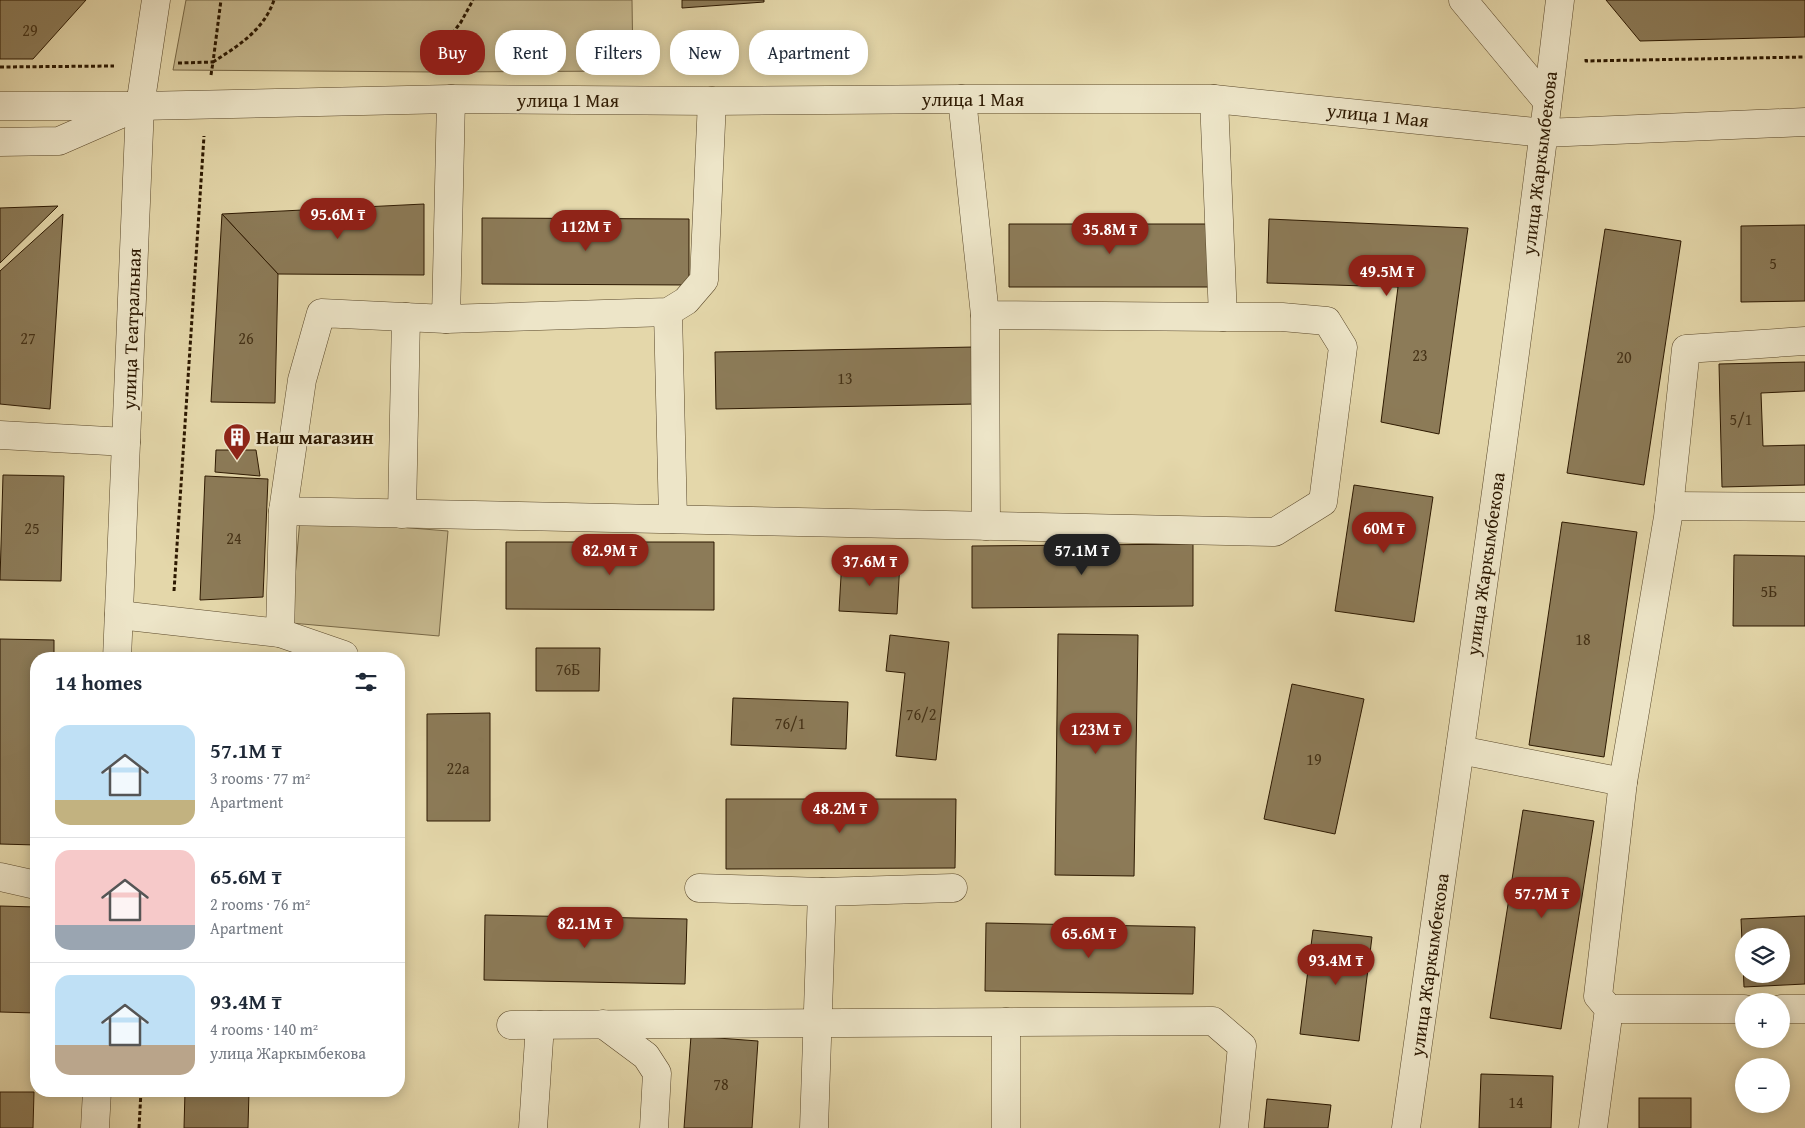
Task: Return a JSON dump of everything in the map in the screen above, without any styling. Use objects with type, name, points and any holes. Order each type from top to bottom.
[{"type":"street","name":"улица Театральная","points":[[117,652],[140,106],[156,0]]},
{"type":"street","points":[[1464,0],[1548,101]]},
{"type":"street","name":"улица Жаркымбекова","points":[[1406,1128],[1460,750],[1544,133],[1560,0]]},
{"type":"street","name":"улица 1 Мая","points":[[0,106],[140,106],[450,99],[712,101],[962,98],[1214,98],[1544,133],[1805,122]]},
{"type":"street","points":[[962,98],[985,315],[986,526]]},
{"type":"street","points":[[1214,98],[1223,317]]},
{"type":"street","points":[[446,319],[450,99]]},
{"type":"street","points":[[280,633],[283,511],[302,380],[321,313],[446,319],[668,312],[686,301],[704,280],[712,101]]},
{"type":"street","name":"улица 1 Мая","points":[[0,142],[59,141],[140,106]]},
{"type":"street","points":[[668,312],[673,519]]},
{"type":"street","points":[[283,511],[1275,532],[1323,502],[1343,347],[1327,321],[1282,317],[985,315]]},
{"type":"street","points":[[402,514],[406,317]]},
{"type":"street","points":[[1593,1128],[1609,1009],[1598,996],[1623,782],[1669,506],[1686,349],[1805,341]]},
{"type":"street","points":[[0,435],[126,442]]},
{"type":"street","points":[[1669,506],[1805,507]]},
{"type":"street","points":[[119,615],[280,633],[335,652]]},
{"type":"street","points":[[1460,750],[1623,782]]},
{"type":"street","points":[[0,877],[30,884]]},
{"type":"street","points":[[699,888],[822,892],[953,888]]},
{"type":"street","points":[[814,1128],[822,892]]},
{"type":"street","points":[[1790,1009],[1805,1008]]},
{"type":"street","points":[[1609,1009],[1735,1009]]},
{"type":"street","points":[[511,1025],[1213,1021],[1242,1046],[1234,1128]]},
{"type":"street","points":[[1006,1022],[1006,1128]]},
{"type":"street","points":[[603,1024],[646,1056],[657,1073],[654,1128]]},
{"type":"street","points":[[534,1128],[540,1025]]},
{"type":"street","points":[[95,1128],[97,1097]]},
{"type":"path","points":[[172,621],[206,104],[213,62],[258,29],[274,0]]},
{"type":"path","points":[[455,30],[473,0]]},
{"type":"path","points":[[1587,53],[1586,62],[1805,57]]},
{"type":"path","points":[[139,1128],[141,1097]]},
{"type":"shaded area","points":[[186,0],[632,0],[632,30],[576,30],[576,71],[566,71],[566,30],[495,30],[495,72],[485,72],[485,30],[420,30],[420,72],[173,70]]},
{"type":"shaded area","points":[[300,519],[448,531],[439,636],[291,623]]},
{"type":"building","points":[[0,0],[86,0],[33,59],[0,59]]},
{"type":"building","points":[[682,0],[764,0],[764,2],[682,8]]},
{"type":"building","points":[[1606,0],[1805,0],[1805,37],[1640,41]]},
{"type":"building","points":[[424,204],[424,275],[278,274],[222,214]]},
{"type":"building","points":[[58,206],[0,263],[0,208]]},
{"type":"building","points":[[63,214],[50,409],[0,404],[0,271]]},
{"type":"building","points":[[222,214],[278,274],[275,403],[211,402]]},
{"type":"building","points":[[482,218],[689,219],[689,285],[482,284]]},
{"type":"building","points":[[1269,219],[1468,228],[1439,434],[1381,422],[1398,287],[1267,283]]},
{"type":"building","points":[[1009,224],[1211,224],[1210,287],[1009,287]]},
{"type":"building","points":[[1805,225],[1805,301],[1741,302],[1741,226]]},
{"type":"building","points":[[1605,229],[1681,241],[1644,485],[1567,473]]},
{"type":"building","points":[[974,347],[975,404],[716,409],[715,352]]},
{"type":"building","points":[[1805,362],[1805,391],[1761,393],[1763,446],[1805,445],[1805,485],[1722,487],[1719,364]]},
{"type":"building","name":"Наш магазин","points":[[216,450],[256,450],[260,476],[215,472]]},
{"type":"building","points":[[3,475],[64,476],[61,581],[0,580]]},
{"type":"building","points":[[205,476],[268,479],[263,597],[200,600]]},
{"type":"building","points":[[1354,485],[1433,497],[1414,622],[1335,611]]},
{"type":"building","points":[[1562,522],[1637,532],[1604,757],[1529,745]]},
{"type":"building","points":[[506,542],[714,542],[714,610],[506,609]]},
{"type":"building","points":[[1193,544],[1193,606],[972,608],[972,546]]},
{"type":"building","points":[[1734,555],[1805,556],[1805,626],[1733,626]]},
{"type":"building","points":[[842,559],[900,562],[897,614],[839,611]]},
{"type":"building","points":[[1058,634],[1138,635],[1134,876],[1055,875]]},
{"type":"building","points":[[890,635],[949,642],[936,760],[896,756],[905,673],[886,671]]},
{"type":"building","points":[[0,639],[54,640],[54,652],[30,652],[30,845],[0,844]]},
{"type":"building","points":[[536,648],[600,648],[599,691],[536,691]]},
{"type":"building","points":[[1292,684],[1364,699],[1335,834],[1264,819]]},
{"type":"building","points":[[733,698],[848,702],[846,749],[731,745]]},
{"type":"building","points":[[490,713],[490,821],[427,821],[427,714]]},
{"type":"building","points":[[726,799],[956,799],[955,868],[726,869]]},
{"type":"building","points":[[1523,810],[1594,821],[1561,1029],[1490,1018]]},
{"type":"building","points":[[0,906],[30,907],[30,1013],[0,1012]]},
{"type":"building","points":[[485,915],[687,919],[685,984],[484,980]]},
{"type":"building","points":[[1805,916],[1805,984],[1744,987],[1744,983],[1790,983],[1790,928],[1741,928],[1741,919]]},
{"type":"building","points":[[986,923],[1195,927],[1193,994],[985,991]]},
{"type":"building","points":[[1313,930],[1372,937],[1359,1041],[1300,1034]]},
{"type":"building","points":[[691,1036],[758,1041],[752,1128],[684,1128]]},
{"type":"building","points":[[1481,1074],[1553,1076],[1551,1128],[1479,1128]]},
{"type":"building","points":[[0,1092],[30,1092],[30,1097],[34,1097],[33,1128],[0,1128]]},
{"type":"building","points":[[185,1097],[249,1097],[248,1128],[184,1128]]},
{"type":"building","points":[[1639,1098],[1691,1098],[1691,1128],[1639,1128]]},
{"type":"building","points":[[1267,1099],[1331,1105],[1328,1128],[1264,1128]]},
{"type":"place","name":"Наш магазин","points":[[237,461]]}]
